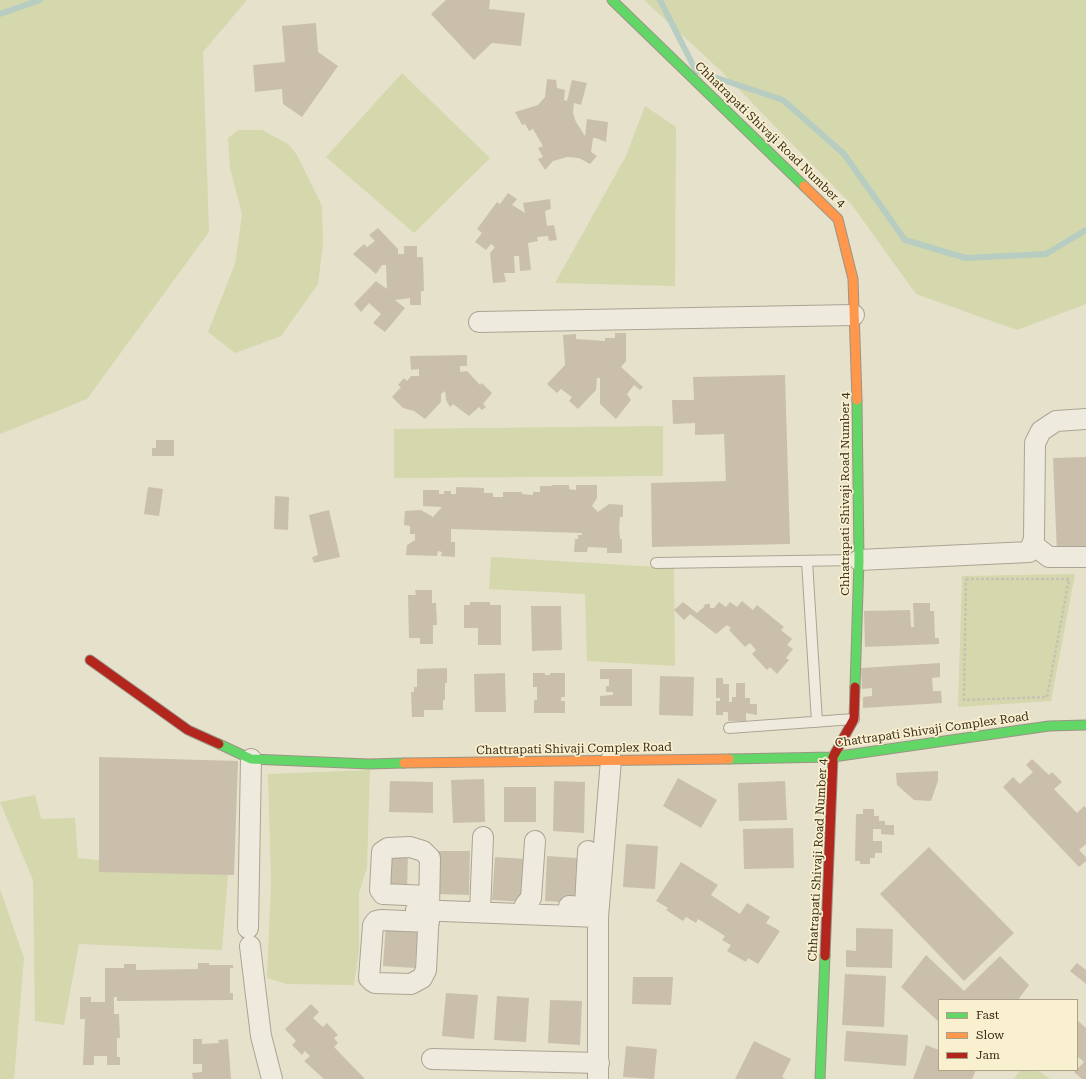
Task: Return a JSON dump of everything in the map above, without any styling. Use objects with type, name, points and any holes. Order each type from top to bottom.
[{"type":"street","name":"Chhatrapati Shivaji Road Number 4","points":[[612,0],[838,218],[853,279],[860,560],[854,719],[833,756],[820,1079]]},
{"type":"street","points":[[479,322],[854,315]]},
{"type":"street","points":[[860,560],[1029,552],[1034,539],[1036,444],[1041,431],[1056,421],[1086,419]]},
{"type":"street","points":[[1032,544],[1049,557],[1086,557]]},
{"type":"street","name":"Chattrapati Shivaji Complex Road","points":[[90,660],[188,730],[251,759],[369,764],[833,756],[1049,726],[1083,729]]},
{"type":"street","points":[[251,759],[249,937],[261,1036],[272,1079]]},
{"type":"street","points":[[432,1059],[599,1071],[598,917],[611,760]]},
{"type":"street","points":[[480,907],[483,837]]},
{"type":"street","points":[[531,907],[535,841]]},
{"type":"street","points":[[372,908],[582,907],[585,905],[588,851]]},
{"type":"street","points":[[563,908],[598,917]]},
{"type":"lane","points":[[656,563],[860,560]]},
{"type":"lane","points":[[807,561],[817,722]]},
{"type":"lane","points":[[729,728],[854,719]]},
{"type":"path","points":[[966,579],[1069,579],[1047,697],[964,700],[966,579]]},
{"type":"green space","points":[[0,0],[247,0],[203,52],[209,232],[87,399],[0,434]]},
{"type":"green space","points":[[644,0],[1086,0],[1086,304],[1017,330],[916,294],[852,205],[719,69]]},
{"type":"green space","points":[[402,73],[490,158],[414,233],[326,157]]},
{"type":"green space","points":[[645,106],[676,127],[675,286],[555,283],[626,156]]},
{"type":"green space","points":[[238,130],[262,130],[288,144],[297,155],[322,206],[323,243],[318,284],[281,336],[235,353],[208,332],[235,264],[242,214],[230,168],[228,138]]},
{"type":"green space","points":[[663,426],[663,476],[394,478],[394,429]]},
{"type":"green space","points":[[491,557],[674,568],[675,666],[587,661],[585,594],[489,589]]},
{"type":"green space","points":[[1075,574],[1051,701],[958,707],[962,576]]},
{"type":"green space","points":[[370,770],[367,867],[359,893],[359,950],[354,985],[287,984],[267,978],[271,881],[268,774]]},
{"type":"green space","points":[[35,795],[41,819],[75,818],[78,858],[228,874],[222,950],[79,944],[64,1025],[35,1021],[33,880],[0,802]]},
{"type":"green space","points":[[0,889],[24,958],[14,1079],[0,1079]]},
{"type":"green space","points":[[1019,1071],[1038,1071],[1050,1079],[1014,1079]]},
{"type":"building","points":[[446,0],[490,0],[489,9],[525,13],[521,46],[492,43],[474,60],[431,14]]},
{"type":"building","points":[[316,23],[318,52],[338,66],[302,117],[283,104],[282,89],[255,92],[253,65],[285,62],[282,26]]},
{"type":"building","points":[[547,79],[556,80],[557,88],[565,90],[564,100],[567,101],[572,80],[587,83],[581,105],[574,103],[573,113],[576,122],[585,136],[587,119],[608,122],[606,142],[593,138],[591,152],[597,156],[590,164],[579,158],[567,157],[553,161],[545,170],[538,159],[543,157],[538,148],[543,146],[533,129],[529,131],[525,124],[522,125],[515,112],[538,105],[545,97]]},
{"type":"building","points":[[508,193],[517,199],[512,205],[525,213],[523,203],[550,199],[551,209],[545,211],[547,226],[554,225],[557,240],[549,241],[548,236],[537,237],[538,241],[528,243],[531,270],[520,271],[519,256],[514,256],[515,273],[504,273],[506,282],[493,283],[490,253],[495,247],[491,244],[486,250],[475,242],[482,233],[477,229],[497,202],[500,204]]},
{"type":"building","points":[[378,228],[398,249],[398,254],[404,254],[404,246],[417,246],[417,257],[423,257],[424,291],[421,291],[421,305],[410,305],[410,298],[395,300],[405,308],[385,332],[373,323],[381,314],[369,303],[361,312],[354,304],[376,281],[387,289],[386,265],[382,265],[376,274],[353,254],[364,244],[367,247],[375,241],[369,235]]},
{"type":"building","points":[[615,333],[626,333],[626,361],[621,367],[643,387],[640,390],[634,385],[627,394],[631,400],[616,419],[600,404],[600,378],[597,378],[596,390],[578,409],[569,401],[572,397],[561,389],[557,393],[547,384],[565,365],[563,335],[576,334],[576,339],[605,341],[605,338],[615,338]]},
{"type":"building","points":[[467,355],[467,366],[460,366],[460,372],[467,371],[480,385],[482,383],[492,393],[483,404],[486,407],[482,410],[479,407],[469,416],[453,404],[450,407],[446,400],[445,391],[441,394],[441,402],[425,419],[414,411],[403,408],[392,397],[401,387],[398,385],[404,378],[407,381],[411,376],[419,376],[419,369],[411,370],[410,356]]},
{"type":"building","points":[[785,375],[790,544],[652,547],[651,483],[726,481],[724,434],[695,435],[695,423],[673,424],[672,400],[694,400],[693,377]]},
{"type":"building","points":[[156,440],[174,440],[174,456],[152,456],[152,448],[156,448]]},
{"type":"building","points":[[1086,457],[1086,551],[1057,553],[1053,458]]},
{"type":"building","points":[[569,485],[569,489],[576,490],[576,485],[597,485],[597,498],[592,506],[598,512],[609,504],[623,505],[623,517],[620,517],[619,528],[620,539],[622,539],[622,553],[607,553],[607,548],[588,547],[587,552],[574,552],[575,539],[578,539],[578,535],[582,535],[582,533],[451,529],[451,542],[455,542],[455,557],[441,556],[442,552],[438,551],[437,556],[406,555],[407,545],[415,540],[415,534],[410,534],[410,526],[404,525],[405,511],[421,510],[433,517],[442,507],[423,506],[423,490],[439,490],[439,494],[444,494],[444,491],[451,491],[451,494],[456,494],[456,487],[484,488],[484,493],[493,493],[493,497],[503,497],[503,492],[522,492],[522,494],[533,495],[533,492],[540,492],[540,486]]},
{"type":"building","points":[[148,487],[163,489],[159,516],[144,514]]},
{"type":"building","points":[[275,496],[289,497],[288,530],[274,529]]},
{"type":"building","points":[[329,510],[340,557],[314,563],[312,557],[318,555],[309,515]]},
{"type":"building","points":[[415,590],[432,590],[432,603],[436,603],[437,625],[433,625],[433,644],[420,644],[420,638],[409,638],[408,595],[416,595]]},
{"type":"building","points":[[742,601],[753,610],[757,605],[784,627],[781,630],[792,639],[787,645],[793,649],[786,658],[789,660],[777,674],[770,667],[767,670],[752,654],[756,650],[750,643],[745,647],[729,630],[731,628],[727,625],[716,634],[690,614],[684,620],[674,610],[683,602],[697,613],[704,607],[705,604],[710,604],[710,608],[714,608],[719,602],[726,607],[730,602],[737,607]]},
{"type":"building","points":[[470,602],[490,602],[490,605],[501,605],[501,645],[478,645],[478,628],[464,628],[464,605],[470,605]]},
{"type":"building","points":[[913,603],[930,603],[930,611],[934,611],[935,638],[939,638],[939,644],[865,647],[864,611],[910,610],[911,627],[914,627]]},
{"type":"building","points":[[531,606],[561,606],[562,650],[532,651]]},
{"type":"building","points":[[940,663],[940,677],[932,678],[933,691],[941,691],[942,703],[863,708],[863,697],[872,696],[872,688],[862,689],[861,668]]},
{"type":"building","points":[[447,668],[447,683],[445,683],[445,700],[443,700],[443,710],[424,710],[424,717],[412,717],[411,692],[414,692],[414,687],[417,687],[417,669]]},
{"type":"building","points":[[600,669],[632,669],[632,706],[600,706],[600,696],[613,695],[613,692],[606,692],[606,686],[609,686],[609,679],[600,679]]},
{"type":"building","points":[[505,673],[506,712],[475,712],[474,674]]},
{"type":"building","points":[[533,673],[545,673],[545,675],[550,675],[550,673],[565,673],[565,697],[561,697],[561,701],[565,701],[565,713],[534,713],[534,700],[537,700],[537,687],[533,687]]},
{"type":"building","points":[[660,676],[694,677],[693,716],[659,715]]},
{"type":"building","points":[[716,678],[723,678],[723,684],[729,684],[729,702],[732,702],[732,697],[736,697],[736,683],[745,683],[745,698],[750,698],[750,704],[757,704],[757,715],[746,713],[746,721],[728,721],[728,712],[723,712],[723,715],[716,715],[716,701],[720,701],[720,698],[716,698]]},
{"type":"building","points":[[99,757],[238,761],[234,875],[99,872]]},
{"type":"building","points":[[1032,759],[1049,775],[1052,772],[1062,782],[1054,789],[1077,813],[1084,806],[1086,808],[1086,844],[1079,850],[1086,857],[1086,861],[1079,867],[1003,787],[1013,777],[1020,784],[1033,772],[1026,765]]},
{"type":"building","points":[[938,771],[938,781],[931,801],[914,800],[897,785],[896,773]]},
{"type":"building","points":[[678,778],[717,800],[701,828],[663,806]]},
{"type":"building","points":[[484,779],[485,822],[453,823],[451,780]]},
{"type":"building","points":[[390,781],[433,782],[433,813],[389,812]]},
{"type":"building","points":[[554,781],[585,782],[584,833],[553,831]]},
{"type":"building","points":[[785,781],[787,820],[739,821],[738,783]]},
{"type":"building","points":[[504,787],[536,787],[536,822],[504,822]]},
{"type":"building","points":[[863,809],[874,809],[874,816],[879,816],[879,821],[885,821],[885,825],[894,825],[894,835],[881,834],[881,829],[873,829],[873,841],[882,841],[882,853],[875,853],[875,858],[870,858],[870,864],[860,864],[860,861],[855,861],[856,814],[863,814]]},
{"type":"building","points":[[793,828],[794,868],[744,869],[743,829]]},
{"type":"building","points":[[626,844],[658,846],[655,889],[623,887]]},
{"type":"building","points":[[929,847],[1014,933],[964,981],[880,894]]},
{"type":"building","points":[[438,851],[470,851],[469,895],[437,894]]},
{"type":"building","points":[[387,852],[408,854],[407,891],[386,888]]},
{"type":"building","points":[[547,856],[578,858],[576,903],[545,901]]},
{"type":"building","points":[[495,857],[527,859],[524,902],[492,900]]},
{"type":"building","points":[[681,862],[718,885],[711,895],[740,914],[747,903],[770,917],[766,923],[780,931],[758,964],[748,958],[746,962],[727,951],[731,945],[722,940],[725,936],[698,919],[696,923],[686,917],[683,921],[666,910],[668,908],[656,901]]},
{"type":"building","points":[[386,922],[418,925],[415,968],[383,966]]},
{"type":"building","points":[[856,928],[893,929],[892,968],[846,967],[846,950],[856,951]]},
{"type":"building","points":[[926,955],[964,991],[1000,956],[1029,985],[1019,999],[938,999],[938,1021],[901,987]]},
{"type":"building","points":[[198,963],[209,963],[209,965],[233,965],[233,968],[230,968],[230,993],[233,993],[233,1000],[117,1001],[117,997],[114,997],[114,1014],[119,1014],[120,1038],[117,1038],[117,1057],[120,1057],[120,1065],[107,1065],[107,1056],[94,1056],[94,1065],[83,1065],[85,1019],[80,1019],[80,997],[91,997],[91,1002],[105,1002],[105,968],[124,968],[124,964],[136,964],[136,970],[198,969]]},
{"type":"building","points":[[1077,963],[1086,970],[1086,984],[1070,971]]},
{"type":"building","points":[[845,974],[886,976],[884,1027],[842,1025]]},
{"type":"building","points":[[633,977],[673,977],[671,1005],[632,1004]]},
{"type":"building","points":[[446,993],[478,995],[474,1039],[442,1036]]},
{"type":"building","points":[[497,996],[529,998],[526,1042],[494,1040]]},
{"type":"building","points":[[550,1000],[582,1001],[580,1045],[548,1043]]},
{"type":"building","points":[[311,1004],[319,1012],[313,1018],[323,1027],[327,1023],[338,1035],[334,1038],[338,1043],[334,1047],[365,1079],[324,1079],[304,1061],[310,1056],[305,1051],[302,1055],[292,1045],[296,1041],[285,1029]]},
{"type":"building","points":[[1078,1021],[1086,1028],[1086,1079],[1082,1079],[1074,1072],[1078,1071],[1078,1068],[1084,1062],[1078,1057]]},
{"type":"building","points":[[846,1031],[908,1035],[906,1066],[844,1061]]},
{"type":"building","points":[[193,1039],[202,1039],[202,1044],[219,1043],[218,1040],[228,1039],[231,1079],[193,1079],[192,1073],[202,1072],[202,1064],[193,1064]]},
{"type":"building","points":[[754,1041],[791,1059],[782,1077],[786,1079],[735,1079]]},
{"type":"building","points":[[926,1045],[938,1050],[938,1071],[976,1071],[972,1079],[913,1079]]},
{"type":"building","points":[[626,1046],[657,1049],[654,1079],[623,1077]]},
{"type":"waterway","points":[[0,14],[40,0]]},
{"type":"waterway","points":[[660,0],[696,71],[783,100],[844,154],[905,240],[966,258],[1046,254],[1086,230]]},
{"type":"traffic: fast","points":[[612,0],[804,186]]},
{"type":"traffic: fast","points":[[855,687],[859,560],[857,400]]},
{"type":"traffic: fast","points":[[729,759],[833,757],[1049,726],[1086,725]]},
{"type":"traffic: fast","points":[[219,744],[251,759],[369,764],[404,763]]},
{"type":"traffic: fast","points":[[820,1079],[825,956]]},
{"type":"traffic: slow","points":[[804,186],[838,219],[853,279],[857,400]]},
{"type":"traffic: slow","points":[[404,763],[729,759]]},
{"type":"traffic: jam","points":[[90,660],[188,730],[219,744]]},
{"type":"traffic: jam","points":[[825,956],[833,757],[854,719],[855,687]]}]
